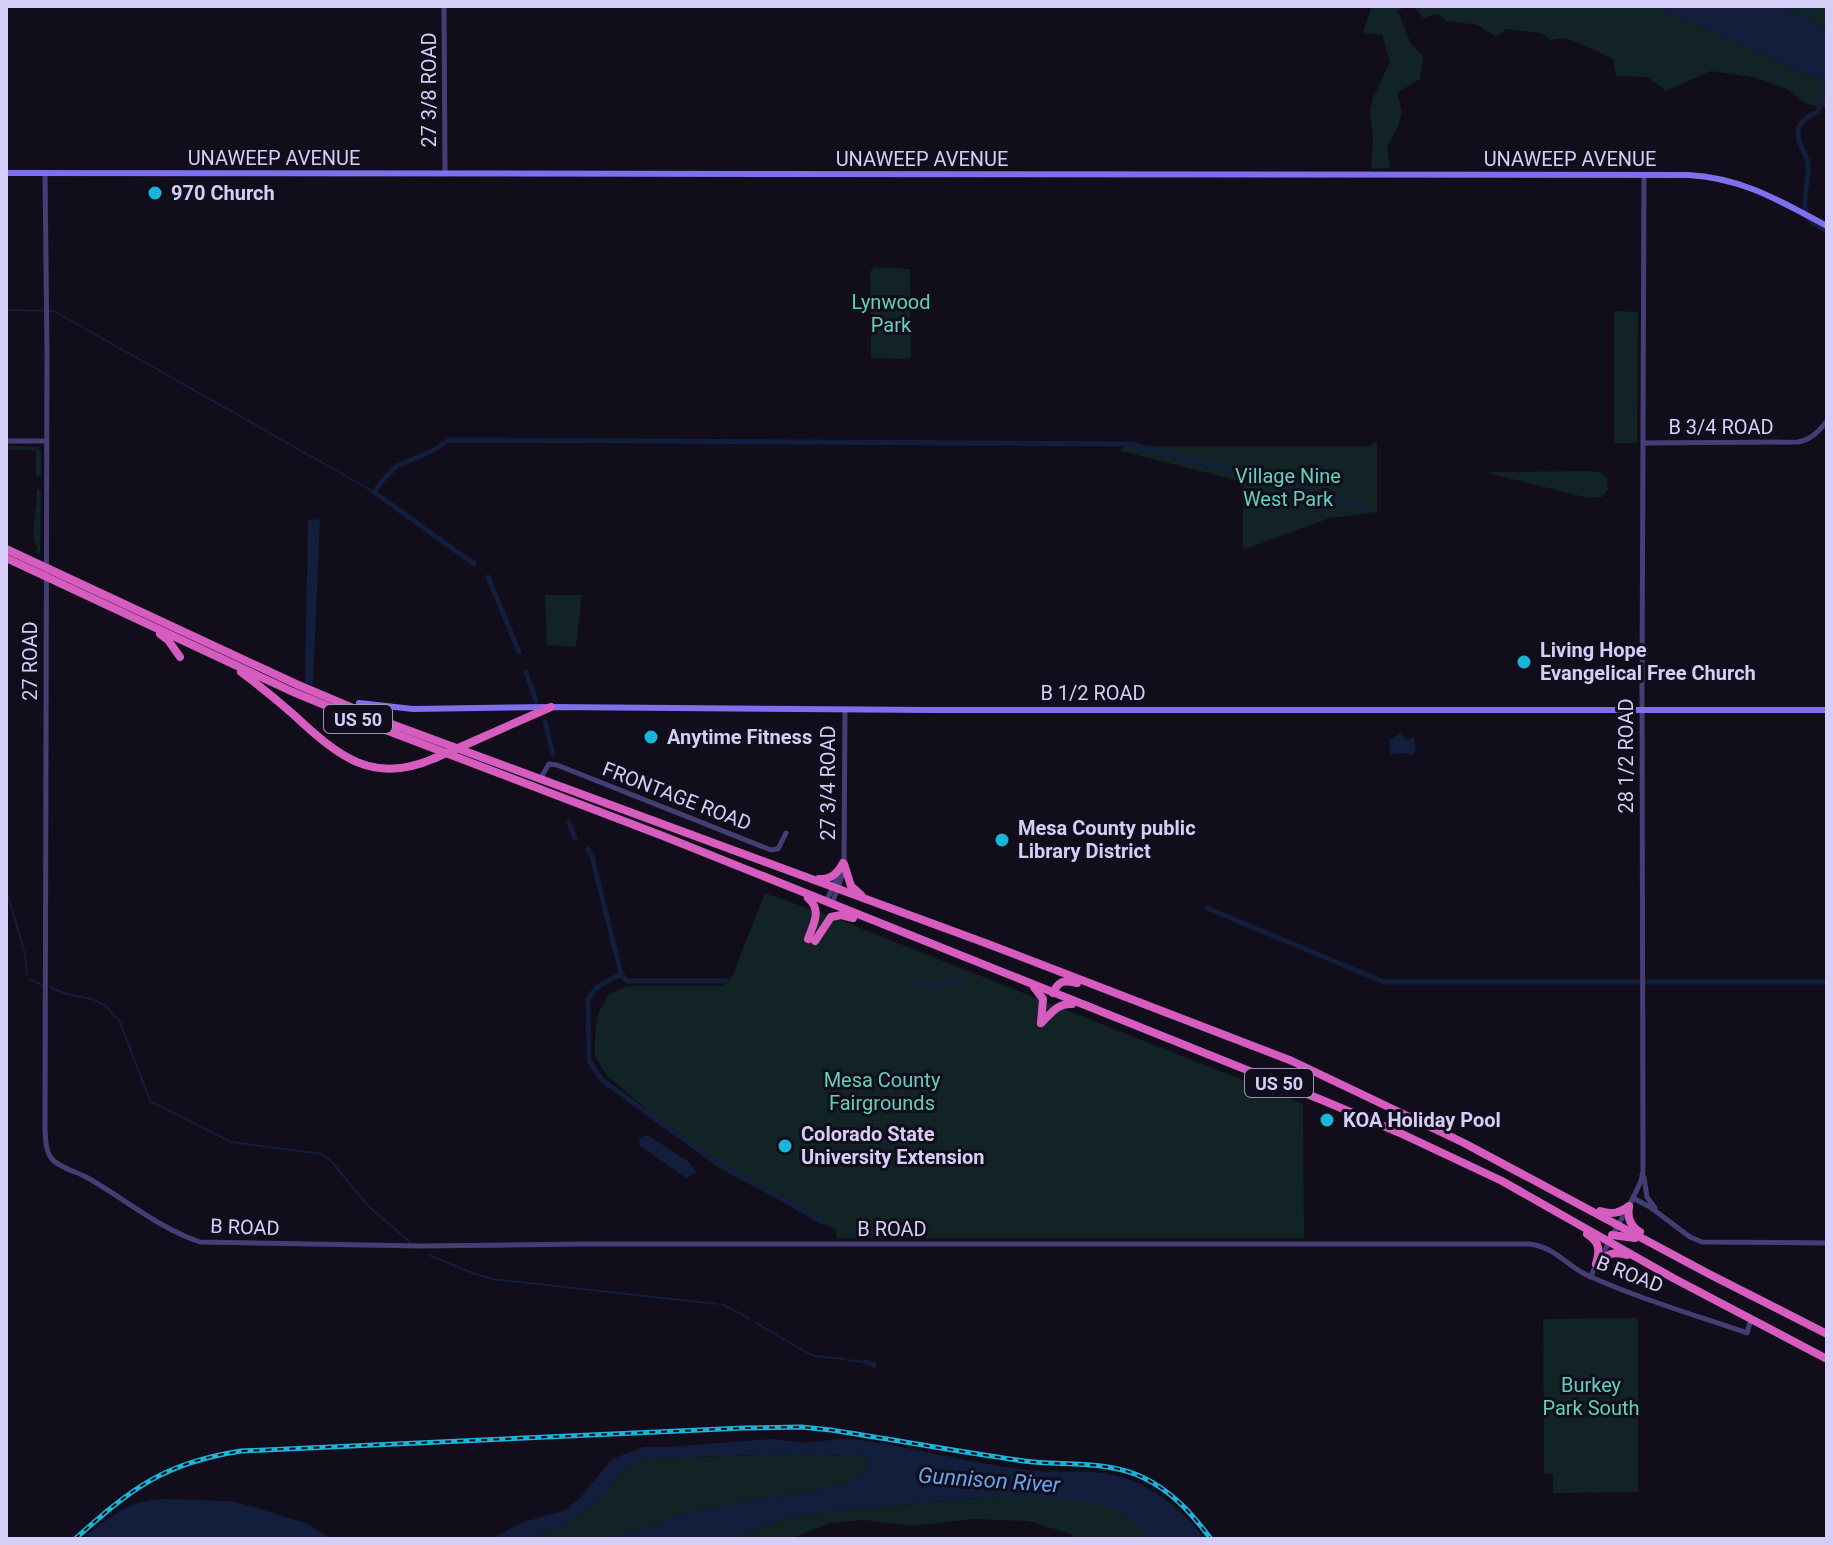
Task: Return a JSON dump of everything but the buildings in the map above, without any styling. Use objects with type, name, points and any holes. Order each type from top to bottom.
[{"type":"highway","name":"US 50","points":[[6,549],[155,627],[215,646],[386,722],[1400,1133],[1502,1181],[1570,1220],[1669,1252],[1827,1334]]},
{"type":"highway","name":"US 50","points":[[6,558],[46,572],[183,636],[237,666],[370,724],[522,782],[537,782],[565,789],[864,898],[1225,1035],[1332,1079],[1552,1189],[1673,1278],[1827,1359]]},
{"type":"highway","points":[[124,613],[168,640],[180,657]]},
{"type":"highway","points":[[237,666],[340,755],[367,767],[392,770],[422,764],[551,707]]},
{"type":"highway","points":[[296,684],[359,703]]},
{"type":"highway","points":[[746,855],[768,859],[822,879],[835,874],[844,861]]},
{"type":"highway","points":[[844,861],[851,886],[864,898]]},
{"type":"highway","points":[[730,863],[809,898],[817,911],[812,940],[831,917],[841,915],[920,939]]},
{"type":"highway","points":[[831,902],[846,897],[864,898]]},
{"type":"highway","points":[[1053,993],[1058,983],[1064,981],[1102,988]]},
{"type":"highway","points":[[1031,984],[1043,999],[1041,1023],[1063,1004],[1087,1007]]},
{"type":"highway","points":[[1552,1189],[1606,1213],[1621,1211],[1631,1202]]},
{"type":"highway","points":[[1631,1202],[1628,1216],[1632,1226],[1669,1252]]},
{"type":"highway","points":[[1570,1220],[1596,1241],[1599,1250],[1596,1264]]},
{"type":"highway","points":[[1596,1264],[1608,1254],[1621,1253],[1673,1278]]},
{"type":"main road","name":"UNAWEEP AVENUE","points":[[6,173],[1707,176],[1762,192],[1827,226]]},
{"type":"main road","name":"B 1/2 ROAD","points":[[359,703],[413,709],[1827,710]]},
{"type":"street","name":"27 3/8 ROAD","points":[[444,6],[445,174]]},
{"type":"street","name":"27 ROAD","points":[[45,173],[47,1148]]},
{"type":"street","name":"28 1/2 ROAD","points":[[1590,1277],[1631,1202],[1643,1171],[1644,175]]},
{"type":"street","name":"B 3/4 ROAD","points":[[1644,443],[1798,442],[1809,439],[1827,421]]},
{"type":"street","points":[[6,441],[46,441]]},
{"type":"street","name":"27 3/4 ROAD","points":[[831,902],[843,873],[844,861],[845,709]]},
{"type":"street","name":"FRONTAGE ROAD","points":[[539,784],[549,764],[771,850],[778,849],[786,833]]},
{"type":"street","name":"B ROAD","points":[[47,1148],[57,1164],[84,1176],[175,1232],[200,1242],[422,1246],[1530,1244],[1548,1248],[1590,1277],[1747,1333],[1751,1319]]},
{"type":"street","points":[[1643,1171],[1647,1197],[1661,1215]]},
{"type":"street","points":[[1631,1202],[1661,1215],[1690,1237],[1702,1242],[1827,1243]]},
{"type":"green space","points":[[1366,6],[1412,6],[1397,10],[1411,44],[1423,56],[1420,79],[1397,93],[1402,112],[1387,146],[1390,168],[1371,169],[1373,140],[1370,111],[1390,62],[1382,35],[1363,33],[1371,8]]},
{"type":"green space","points":[[1414,6],[1656,6],[1670,16],[1703,27],[1827,81],[1827,108],[1806,104],[1787,89],[1757,78],[1711,71],[1666,91],[1647,77],[1616,76],[1613,59],[1565,38],[1551,40],[1541,33],[1506,29],[1496,37],[1478,25],[1446,21],[1438,14],[1423,18]]},
{"type":"green space","points":[[1777,6],[1827,6],[1827,28]]},
{"type":"green space","name":"Lynwood Park","points":[[874,267],[910,269],[911,356],[908,359],[871,358],[870,272]]},
{"type":"green space","points":[[1614,311],[1638,312],[1637,443],[1614,443]]},
{"type":"green space","name":"Village Nine West Park","points":[[1377,443],[1377,512],[1330,518],[1243,550],[1243,482],[1121,451],[1122,446],[1372,446]]},
{"type":"green space","points":[[6,446],[40,447],[41,476],[36,477],[36,450],[6,450]]},
{"type":"green space","points":[[1592,471],[1607,478],[1608,489],[1602,497],[1588,498],[1488,473],[1489,472]]},
{"type":"green space","points":[[37,488],[41,492],[40,556],[35,552],[38,549],[34,533],[36,506],[40,506],[36,505]]},
{"type":"green space","points":[[545,595],[582,595],[576,647],[547,645]]},
{"type":"green space","name":"Mesa County Fairgrounds","points":[[765,893],[1303,1104],[1304,1238],[837,1238],[836,1230],[715,1166],[607,1076],[595,1056],[598,1014],[608,995],[627,986],[722,986],[732,977]]},
{"type":"green space","name":"Burkey Park South","points":[[1638,1318],[1638,1492],[1553,1493],[1553,1474],[1544,1474],[1543,1319]]},
{"type":"green space","points":[[858,1454],[867,1456],[868,1469],[848,1483],[682,1514],[608,1539],[524,1539],[565,1525],[604,1497],[624,1469],[650,1458]]},
{"type":"green space","points":[[998,1496],[1063,1498],[1097,1503],[1123,1514],[1152,1539],[1076,1539],[1071,1534],[1028,1521],[972,1519],[912,1526],[864,1520],[830,1523],[790,1539],[730,1539],[785,1519],[816,1513]]},
{"type":"water","points":[[1656,6],[1777,6],[1827,28],[1827,81],[1703,27],[1670,16]]},
{"type":"water","points":[[320,519],[313,685],[305,683],[308,520]]},
{"type":"water","points":[[1399,733],[1405,739],[1414,737],[1414,755],[1390,755],[1389,739]]},
{"type":"water","points":[[648,1135],[689,1162],[696,1172],[686,1178],[640,1146],[639,1140]]},
{"type":"water","name":"Gunnison River","points":[[769,1439],[816,1442],[853,1439],[1005,1467],[1118,1476],[1142,1485],[1166,1500],[1188,1519],[1204,1539],[1152,1539],[1122,1513],[1101,1504],[998,1496],[816,1513],[785,1519],[730,1539],[608,1539],[682,1514],[848,1483],[868,1469],[867,1456],[858,1454],[799,1454],[650,1458],[624,1469],[604,1497],[565,1525],[524,1539],[492,1539],[520,1523],[566,1510],[612,1459],[643,1447]]},
{"type":"water","points":[[162,1499],[229,1501],[255,1507],[308,1524],[331,1539],[82,1539],[129,1507]]},
{"type":"waterway","points":[[1806,18],[1811,6]]},
{"type":"waterway","points":[[1827,83],[1819,101],[1819,111],[1803,121],[1798,132],[1808,164],[1805,211],[1810,221],[1827,231]]},
{"type":"waterway","points":[[6,310],[54,311],[374,492]]},
{"type":"waterway","points":[[474,564],[374,492],[397,466],[449,440],[1131,444],[1366,507]]},
{"type":"waterway","points":[[488,577],[519,652]]},
{"type":"waterway","points":[[526,672],[536,701]]},
{"type":"waterway","points":[[545,722],[553,754]]},
{"type":"waterway","points":[[569,823],[575,838]]},
{"type":"waterway","points":[[588,849],[621,974],[627,981],[726,981]]},
{"type":"waterway","points":[[6,894],[25,954],[27,974]]},
{"type":"waterway","points":[[1207,908],[1384,982],[1827,982]]},
{"type":"waterway","points":[[621,974],[597,987],[588,999],[589,1061],[602,1080],[704,1154],[822,1222]]},
{"type":"waterway","points":[[30,979],[42,985]]},
{"type":"waterway","points":[[913,981],[939,987],[951,980],[965,982]]},
{"type":"waterway","points":[[50,987],[106,1006],[120,1022],[150,1101],[231,1142],[322,1154],[369,1207],[410,1242]]},
{"type":"waterway","points":[[429,1255],[493,1279],[717,1304]]},
{"type":"waterway","points":[[722,1304],[750,1319]]},
{"type":"waterway","points":[[756,1323],[815,1356],[844,1359]]},
{"type":"waterway","points":[[847,1360],[866,1362]]},
{"type":"waterway","points":[[866,1362],[874,1365]]},
{"type":"railway","points":[[75,1539],[114,1505],[150,1480],[191,1463],[241,1451],[801,1427],[1024,1461],[1116,1468],[1144,1478],[1173,1497],[1211,1539]]},
{"type":"place","name":"970 Church","points":[[155,193]]},
{"type":"place","name":"Living Hope Evangelical Free Church","points":[[1524,662]]},
{"type":"place","name":"Anytime Fitness","points":[[651,737]]},
{"type":"place","name":"Mesa County public Library District","points":[[1002,840]]},
{"type":"place","name":"KOA Holiday Pool","points":[[1327,1120]]},
{"type":"place","name":"Colorado State University Extension","points":[[785,1146]]}]
